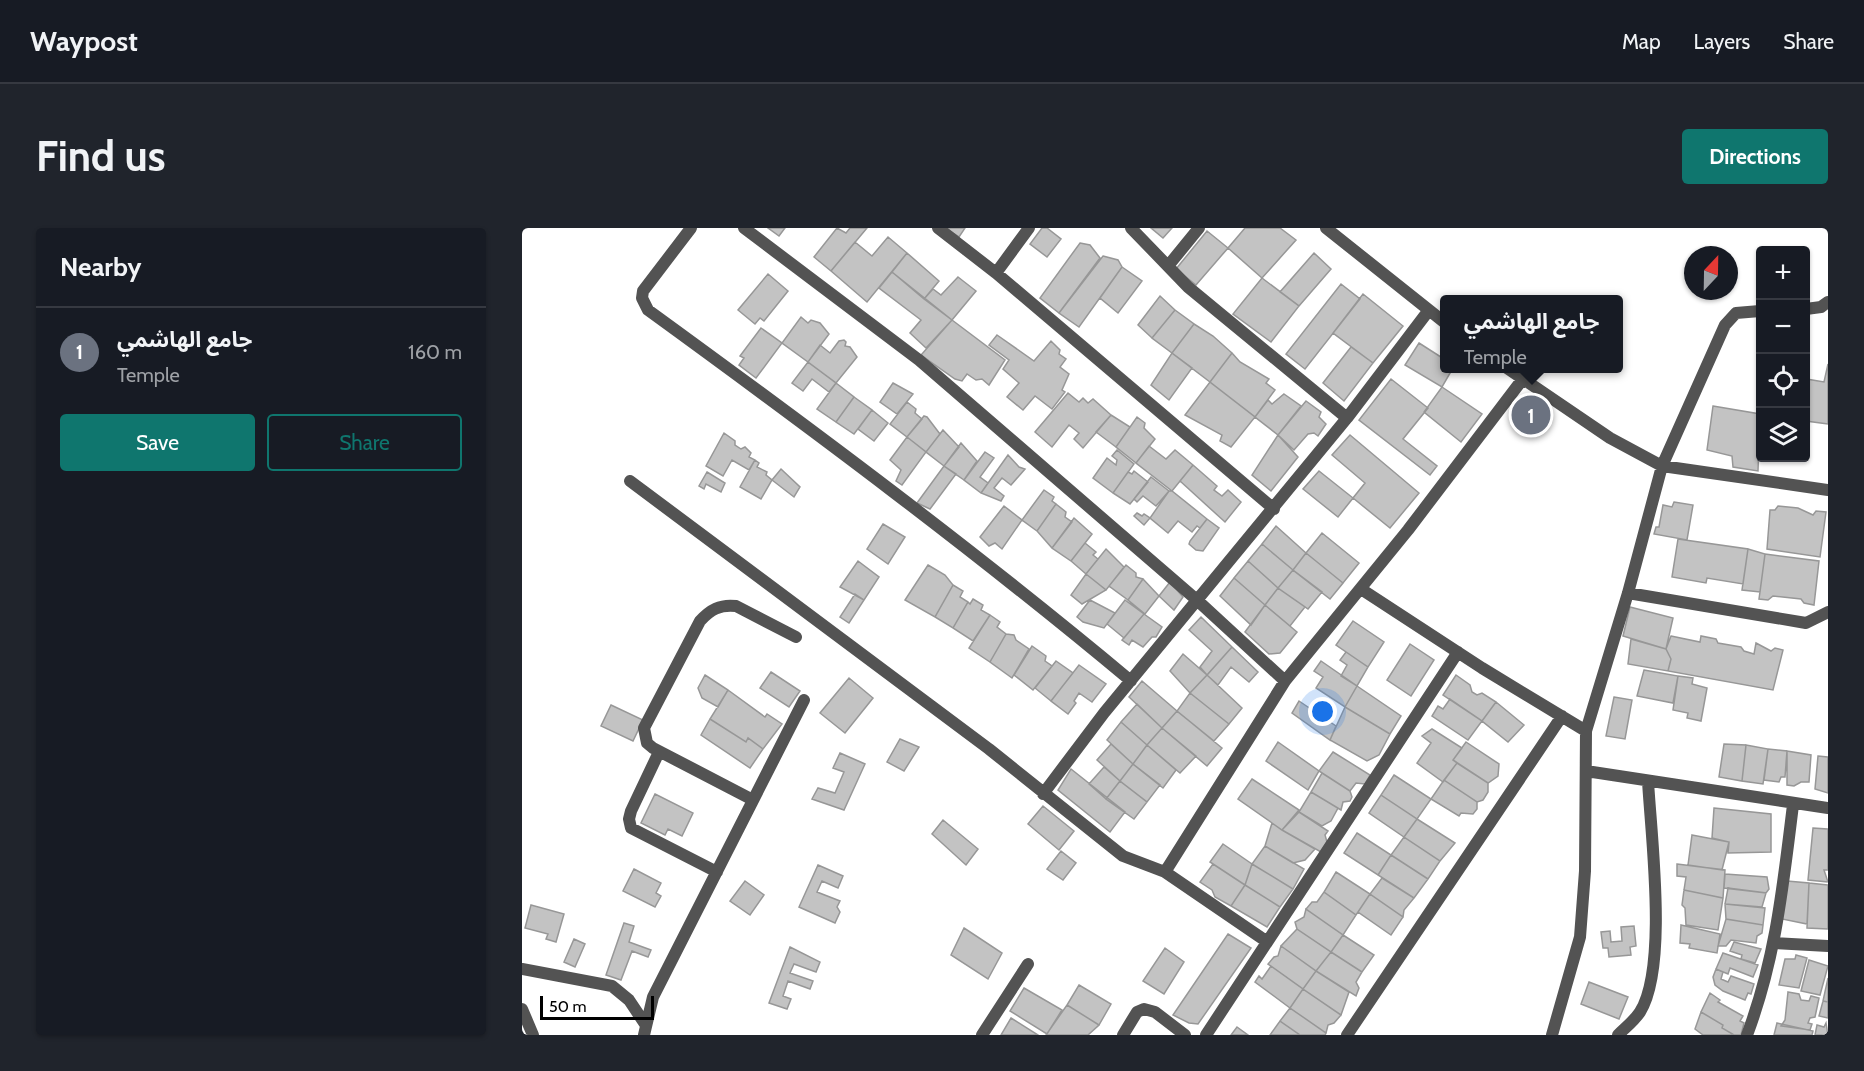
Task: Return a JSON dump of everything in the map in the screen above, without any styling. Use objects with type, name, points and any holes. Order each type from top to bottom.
[{"type":"street","points":[[691,228],[643,291],[642,298],[648,310],[927,515],[1131,681]]},
{"type":"street","points":[[744,228],[919,360],[1198,601],[1285,681]]},
{"type":"street","points":[[938,228],[996,273],[1274,509]]},
{"type":"street","points":[[996,273],[1029,228]]},
{"type":"street","points":[[1131,228],[1188,287],[1347,418]]},
{"type":"street","points":[[1168,266],[1199,228]]},
{"type":"street","points":[[1326,228],[1440,319]]},
{"type":"street","points":[[1810,308],[1821,307],[1828,302]]},
{"type":"street","points":[[1043,794],[1131,681],[1347,418],[1429,310]]},
{"type":"street","points":[[1552,1035],[1580,937],[1585,871],[1586,731],[1628,593],[1662,466],[1725,325],[1736,312],[1756,311]]},
{"type":"street","points":[[1512,373],[1610,438],[1662,466],[1828,490]]},
{"type":"street","points":[[1165,872],[1285,681],[1361,589],[1522,380]]},
{"type":"street","points":[[630,481],[989,749],[1123,856],[1143,866],[1165,872],[1266,941]]},
{"type":"street","points":[[1361,589],[1586,731]]},
{"type":"street","points":[[1628,593],[1806,623],[1828,612]]},
{"type":"street","points":[[753,800],[659,752],[647,743],[644,735],[647,721],[700,621],[708,612],[726,605],[736,606],[796,637]]},
{"type":"street","points":[[1206,1035],[1458,652]]},
{"type":"street","points":[[644,1030],[653,996],[804,700]]},
{"type":"street","points":[[1347,1035],[1562,716]]},
{"type":"street","points":[[659,752],[631,811],[629,819],[631,828],[717,872]]},
{"type":"street","points":[[1586,771],[1611,773],[1793,805],[1828,808]]},
{"type":"street","points":[[1618,1035],[1640,1012],[1653,976],[1656,947],[1648,781]]},
{"type":"street","points":[[1747,1035],[1761,997],[1775,943],[1793,805]]},
{"type":"street","points":[[1775,943],[1828,946]]},
{"type":"street","points":[[982,1035],[1028,964]]},
{"type":"street","points":[[522,969],[612,986],[629,1000],[644,1030]]},
{"type":"street","points":[[522,1009],[533,1035]]},
{"type":"street","points":[[1123,1035],[1137,1012],[1144,1009],[1155,1012],[1185,1035]]},
{"type":"building","points":[[768,228],[785,228],[779,236]]},
{"type":"building","points":[[837,228],[846,233],[850,228],[867,228],[831,271],[814,257]]},
{"type":"building","points":[[945,228],[965,228],[959,237]]},
{"type":"building","points":[[1042,228],[1047,228],[1061,239],[1047,257],[1030,244]]},
{"type":"building","points":[[1151,228],[1172,228],[1163,238]]},
{"type":"building","points":[[1245,228],[1280,228],[1296,240],[1262,278],[1228,248]]},
{"type":"building","points":[[1207,231],[1228,248],[1196,285],[1176,269]]},
{"type":"building","points":[[888,237],[907,253],[867,302],[831,271],[855,242],[872,256]]},
{"type":"building","points":[[1080,243],[1090,245],[1100,258],[1059,313],[1040,298]]},
{"type":"building","points":[[907,253],[939,281],[924,299],[892,272]]},
{"type":"building","points":[[1314,253],[1331,269],[1299,306],[1280,292]]},
{"type":"building","points":[[1103,256],[1118,260],[1122,267],[1079,327],[1059,313]]},
{"type":"building","points":[[1122,267],[1142,281],[1118,313],[1100,298]]},
{"type":"building","points":[[892,272],[952,320],[926,348],[910,333],[921,320],[879,288]]},
{"type":"building","points":[[768,274],[788,291],[764,321],[760,318],[755,324],[738,310]]},
{"type":"building","points":[[958,277],[976,291],[952,320],[924,299],[933,289],[941,295]]},
{"type":"building","points":[[1262,278],[1299,306],[1271,342],[1233,314]]},
{"type":"building","points":[[1341,284],[1360,299],[1305,369],[1286,354]]},
{"type":"building","points":[[1363,294],[1403,326],[1373,363],[1333,333]]},
{"type":"building","points":[[1160,296],[1175,310],[1152,338],[1138,325]]},
{"type":"building","points":[[1175,310],[1194,324],[1172,353],[1152,338]]},
{"type":"building","points":[[801,317],[808,323],[811,320],[820,323],[829,334],[808,362],[782,343]]},
{"type":"building","points":[[952,320],[1005,360],[989,385],[982,379],[976,380],[967,374],[962,381],[955,379],[921,355]]},
{"type":"building","points":[[1194,324],[1213,336],[1232,353],[1210,382],[1172,353]]},
{"type":"building","points":[[761,328],[782,343],[756,378],[739,365],[744,358],[740,356]]},
{"type":"building","points":[[997,335],[1034,361],[1051,341],[1060,350],[1059,354],[1066,359],[1060,367],[1069,374],[1062,390],[1065,392],[1052,409],[1035,396],[1023,410],[1007,397],[1019,383],[1003,369],[1009,360],[989,345]]},
{"type":"building","points":[[844,340],[845,346],[850,347],[857,357],[836,383],[808,362],[820,345],[830,353],[839,341]]},
{"type":"building","points":[[1419,343],[1440,356],[1440,373],[1450,373],[1442,387],[1405,365]]},
{"type":"building","points":[[1351,347],[1373,363],[1344,401],[1323,383]]},
{"type":"building","points":[[1172,353],[1192,368],[1169,400],[1151,385]]},
{"type":"building","points":[[1232,353],[1240,362],[1269,379],[1266,383],[1275,390],[1255,417],[1210,382]]},
{"type":"building","points":[[808,362],[836,383],[829,392],[812,379],[803,391],[792,383]]},
{"type":"building","points":[[1828,364],[1828,424],[1810,422],[1810,380],[1824,382]]},
{"type":"building","points":[[1391,379],[1428,408],[1403,439],[1437,466],[1430,475],[1359,420]]},
{"type":"building","points":[[1210,382],[1255,417],[1231,447],[1220,441],[1222,435],[1185,415]]},
{"type":"building","points":[[836,383],[854,397],[836,422],[817,409]]},
{"type":"building","points":[[893,383],[913,394],[897,414],[880,402]]},
{"type":"building","points":[[1442,387],[1482,414],[1461,442],[1424,412]]},
{"type":"building","points":[[1068,393],[1079,402],[1083,398],[1088,403],[1093,399],[1111,415],[1083,448],[1074,439],[1079,433],[1069,425],[1052,447],[1035,432]]},
{"type":"building","points":[[1284,394],[1301,406],[1278,435],[1255,417],[1268,400],[1272,404]]},
{"type":"building","points":[[854,397],[872,410],[854,434],[836,422]]},
{"type":"building","points":[[1306,401],[1321,412],[1319,417],[1326,424],[1318,436],[1314,433],[1308,434],[1294,450],[1278,435]]},
{"type":"building","points":[[907,402],[916,409],[915,413],[922,419],[907,437],[890,424]]},
{"type":"building","points":[[1713,406],[1756,413],[1758,471],[1733,467],[1732,456],[1707,450]]},
{"type":"building","points":[[872,410],[888,423],[874,441],[858,429]]},
{"type":"building","points":[[1111,415],[1130,427],[1116,447],[1096,432]]},
{"type":"building","points":[[924,416],[940,434],[926,452],[907,437]]},
{"type":"building","points":[[1137,417],[1145,423],[1144,428],[1155,439],[1136,463],[1116,447]]},
{"type":"building","points":[[943,430],[959,447],[944,466],[926,452]]},
{"type":"building","points":[[724,433],[735,441],[735,445],[741,449],[745,447],[751,453],[749,457],[755,460],[749,470],[732,460],[723,476],[706,466]]},
{"type":"building","points":[[1278,435],[1298,457],[1271,491],[1252,475]]},
{"type":"building","points":[[1350,435],[1419,493],[1390,528],[1353,498],[1365,483],[1332,455]]},
{"type":"building","points":[[907,437],[926,452],[902,485],[896,481],[901,470],[890,460]]},
{"type":"building","points":[[961,443],[977,461],[964,480],[944,466]]},
{"type":"building","points":[[1149,446],[1166,459],[1175,450],[1193,465],[1172,491],[1136,463]]},
{"type":"building","points":[[1117,450],[1134,464],[1113,493],[1093,478],[1107,458],[1116,465],[1117,460],[1112,456]]},
{"type":"building","points":[[985,452],[994,458],[980,477],[988,483],[981,493],[964,480]]},
{"type":"building","points":[[1008,455],[1019,467],[1025,469],[1011,485],[1002,478],[994,488],[1004,496],[1001,501],[981,493]]},
{"type":"building","points":[[755,460],[759,463],[757,467],[767,472],[766,475],[772,480],[761,499],[740,487]]},
{"type":"building","points":[[1193,465],[1217,486],[1214,490],[1222,496],[1228,490],[1241,502],[1225,522],[1180,481]]},
{"type":"building","points":[[944,466],[956,474],[930,509],[917,503]]},
{"type":"building","points":[[781,469],[800,487],[794,497],[772,480]]},
{"type":"building","points":[[1134,471],[1148,482],[1130,504],[1113,493],[1128,472],[1132,474]]},
{"type":"building","points":[[1319,471],[1353,498],[1338,517],[1303,489]]},
{"type":"building","points":[[707,472],[725,483],[721,492],[706,484],[704,489],[699,486]]},
{"type":"building","points":[[1151,477],[1169,491],[1156,506],[1143,496],[1137,502],[1134,499]]},
{"type":"building","points":[[1044,490],[1054,497],[1052,501],[1056,504],[1037,531],[1022,520]]},
{"type":"building","points":[[1169,491],[1207,519],[1200,528],[1197,526],[1192,532],[1178,521],[1168,533],[1150,518]]},
{"type":"building","points":[[1674,502],[1693,505],[1687,540],[1654,534],[1656,527],[1659,527],[1663,505],[1672,507]]},
{"type":"building","points":[[1056,504],[1066,512],[1065,517],[1072,522],[1052,548],[1037,531]]},
{"type":"building","points":[[1004,506],[1022,520],[1002,549],[995,543],[989,546],[980,537]]},
{"type":"building","points":[[1778,506],[1798,508],[1813,515],[1816,511],[1826,512],[1820,557],[1767,549],[1770,510],[1775,510]]},
{"type":"building","points":[[1137,513],[1150,518],[1144,525],[1134,516]]},
{"type":"building","points":[[1074,518],[1092,534],[1071,561],[1052,548]]},
{"type":"building","points":[[1207,519],[1219,528],[1203,551],[1196,550],[1189,544],[1190,541]]},
{"type":"building","points":[[883,524],[905,537],[888,564],[867,549]]},
{"type":"building","points":[[1276,526],[1306,553],[1293,570],[1262,544]]},
{"type":"building","points":[[1322,533],[1359,563],[1343,583],[1306,553]]},
{"type":"building","points":[[1678,539],[1748,549],[1743,584],[1707,578],[1706,583],[1672,577]]},
{"type":"building","points":[[1085,543],[1096,552],[1093,555],[1098,559],[1086,574],[1071,561]]},
{"type":"building","points":[[1262,544],[1293,570],[1278,588],[1248,561]]},
{"type":"building","points":[[1106,549],[1124,567],[1106,590],[1086,574]]},
{"type":"building","points":[[1748,549],[1765,554],[1760,592],[1742,590]]},
{"type":"building","points":[[1306,553],[1343,583],[1330,599],[1293,570]]},
{"type":"building","points":[[1765,554],[1819,561],[1814,605],[1804,603],[1801,599],[1773,596],[1768,600],[1759,599]]},
{"type":"building","points":[[858,561],[879,577],[864,600],[840,587]]},
{"type":"building","points":[[1248,561],[1278,588],[1265,605],[1234,578]]},
{"type":"building","points":[[928,565],[945,575],[953,585],[935,617],[905,600]]},
{"type":"building","points":[[1126,565],[1136,573],[1136,577],[1143,579],[1128,600],[1109,586]]},
{"type":"building","points":[[1293,570],[1322,592],[1308,609],[1278,588]]},
{"type":"building","points":[[1086,574],[1106,590],[1082,604],[1071,595]]},
{"type":"building","points":[[1234,578],[1265,605],[1251,625],[1220,596]]},
{"type":"building","points":[[1143,579],[1159,596],[1145,614],[1128,600]]},
{"type":"building","points":[[1170,582],[1183,597],[1174,610],[1159,596]]},
{"type":"building","points":[[953,585],[963,591],[960,597],[968,602],[953,628],[935,617]]},
{"type":"building","points":[[1278,588],[1305,607],[1290,626],[1265,605]]},
{"type":"building","points":[[855,594],[864,600],[849,623],[840,617]]},
{"type":"building","points":[[973,599],[983,605],[981,610],[990,615],[973,641],[953,628],[968,602],[970,604]]},
{"type":"building","points":[[1090,600],[1115,613],[1104,628],[1083,622],[1077,617]]},
{"type":"building","points":[[1125,600],[1144,614],[1124,638],[1107,624]]},
{"type":"building","points":[[1265,605],[1297,632],[1280,653],[1269,654],[1245,632]]},
{"type":"building","points":[[1630,607],[1673,618],[1666,649],[1623,636]]},
{"type":"building","points":[[1144,614],[1162,627],[1156,637],[1152,637],[1143,647],[1132,640],[1129,645],[1122,640]]},
{"type":"building","points":[[990,615],[1000,622],[997,627],[1006,634],[990,662],[969,648]]},
{"type":"building","points":[[1201,617],[1232,647],[1207,675],[1200,667],[1212,651],[1189,630]]},
{"type":"building","points":[[1353,621],[1384,642],[1368,667],[1336,645]]},
{"type":"building","points":[[1006,634],[1014,635],[1016,640],[1029,649],[1012,678],[990,662]]},
{"type":"building","points":[[1671,636],[1700,642],[1701,636],[1716,639],[1718,643],[1741,647],[1744,651],[1754,654],[1756,643],[1771,651],[1775,648],[1783,650],[1773,690],[1668,671],[1671,659],[1666,649]]},
{"type":"building","points":[[1631,639],[1666,649],[1671,659],[1668,671],[1628,664]]},
{"type":"building","points":[[1410,644],[1434,660],[1411,696],[1387,680]]},
{"type":"building","points":[[1032,646],[1046,656],[1045,661],[1052,666],[1033,690],[1014,675]]},
{"type":"building","points":[[1232,647],[1258,672],[1249,682],[1231,667],[1218,685],[1207,675]]},
{"type":"building","points":[[1346,652],[1368,667],[1357,686],[1341,676],[1347,665],[1340,660]]},
{"type":"building","points":[[1183,654],[1207,675],[1190,693],[1170,671]]},
{"type":"building","points":[[1056,661],[1073,673],[1051,701],[1035,688]]},
{"type":"building","points":[[1321,661],[1357,686],[1345,707],[1316,688],[1323,677],[1314,671]]},
{"type":"building","points":[[1079,665],[1106,684],[1092,702],[1079,693],[1074,701],[1076,703],[1068,714],[1051,701]]},
{"type":"building","points":[[1644,670],[1678,676],[1673,703],[1637,696]]},
{"type":"building","points":[[771,672],[800,691],[789,707],[760,688]]},
{"type":"building","points":[[705,675],[728,690],[718,707],[702,698],[698,688]]},
{"type":"building","points":[[1207,675],[1242,708],[1229,724],[1190,693]]},
{"type":"building","points":[[1456,675],[1470,685],[1472,692],[1477,695],[1482,693],[1496,702],[1482,721],[1443,695]]},
{"type":"building","points":[[1678,676],[1693,678],[1692,684],[1707,688],[1701,721],[1687,718],[1688,713],[1673,710]]},
{"type":"building","points":[[849,678],[873,698],[845,733],[820,713]]},
{"type":"building","points":[[1142,681],[1177,711],[1162,728],[1129,697]]},
{"type":"building","points":[[1357,686],[1401,716],[1390,734],[1345,707]]},
{"type":"building","points":[[728,690],[765,717],[767,714],[782,724],[763,749],[748,738],[746,742],[710,719]]},
{"type":"building","points":[[1190,693],[1229,724],[1214,741],[1177,711]]},
{"type":"building","points":[[1614,697],[1632,700],[1625,739],[1606,736]]},
{"type":"building","points":[[1450,699],[1482,721],[1468,740],[1432,716],[1438,706],[1443,709]]},
{"type":"building","points":[[1299,701],[1336,726],[1330,740],[1292,713]]},
{"type":"building","points":[[1496,702],[1524,725],[1508,742],[1482,721]]},
{"type":"building","points":[[1137,704],[1162,728],[1147,745],[1121,722]]},
{"type":"building","points":[[611,705],[643,720],[633,741],[601,726]]},
{"type":"building","points":[[1345,707],[1390,734],[1379,755],[1367,761],[1330,740]]},
{"type":"building","points":[[1177,711],[1222,748],[1207,766],[1162,728]]},
{"type":"building","points":[[710,719],[746,742],[748,738],[763,749],[750,768],[701,735]]},
{"type":"building","points":[[1121,722],[1147,745],[1133,764],[1107,740]]},
{"type":"building","points":[[1162,728],[1196,756],[1180,773],[1147,745]]},
{"type":"building","points":[[1432,729],[1462,748],[1453,760],[1457,763],[1443,782],[1417,763],[1431,743],[1422,736]]},
{"type":"building","points":[[900,739],[919,747],[904,771],[887,762]]},
{"type":"building","points":[[1278,742],[1319,771],[1308,790],[1266,761]]},
{"type":"building","points":[[1466,742],[1499,764],[1498,776],[1488,783],[1453,760]]},
{"type":"building","points":[[1111,744],[1133,764],[1120,781],[1097,760]]},
{"type":"building","points":[[1724,744],[1746,745],[1742,781],[1719,777]]},
{"type":"building","points":[[1147,745],[1176,770],[1163,788],[1133,764]]},
{"type":"building","points":[[1746,745],[1768,749],[1763,784],[1742,781]]},
{"type":"building","points":[[1768,749],[1787,751],[1785,777],[1781,777],[1779,782],[1764,780]]},
{"type":"building","points":[[1787,751],[1811,755],[1809,782],[1801,782],[1794,786],[1787,785]]},
{"type":"building","points":[[1333,752],[1370,775],[1365,784],[1356,783],[1350,791],[1319,771]]},
{"type":"building","points":[[840,753],[865,764],[844,810],[812,799],[818,788],[835,793],[844,772],[833,768]]},
{"type":"building","points":[[1818,756],[1828,757],[1828,793],[1815,789]]},
{"type":"building","points":[[1457,763],[1488,783],[1488,792],[1483,800],[1477,802],[1444,780]]},
{"type":"building","points":[[1133,764],[1160,785],[1147,802],[1120,781]]},
{"type":"building","points":[[1104,767],[1120,781],[1106,799],[1089,784]]},
{"type":"building","points":[[1071,769],[1125,812],[1110,832],[1058,790]]},
{"type":"building","points":[[1322,773],[1350,791],[1352,797],[1350,801],[1343,802],[1341,810],[1311,792]]},
{"type":"building","points":[[1394,775],[1431,799],[1417,819],[1381,795]]},
{"type":"building","points":[[1252,779],[1299,810],[1282,830],[1238,799]]},
{"type":"building","points":[[1444,780],[1477,802],[1477,809],[1473,814],[1461,813],[1459,816],[1431,799]]},
{"type":"building","points":[[1120,781],[1147,802],[1134,819],[1106,799]]},
{"type":"building","points":[[1311,792],[1338,808],[1331,821],[1322,826],[1299,812]]},
{"type":"building","points":[[655,794],[693,813],[682,836],[668,829],[665,835],[641,823]]},
{"type":"building","points":[[1381,795],[1417,819],[1404,837],[1369,813]]},
{"type":"building","points":[[1043,806],[1074,831],[1059,850],[1028,824]]},
{"type":"building","points":[[1714,808],[1771,814],[1771,852],[1728,853],[1729,842],[1712,838]]},
{"type":"building","points":[[1299,812],[1328,831],[1325,835],[1327,842],[1321,852],[1282,830]]},
{"type":"building","points":[[1417,819],[1455,843],[1440,861],[1404,837]]},
{"type":"building","points":[[943,820],[978,849],[966,865],[932,834]]},
{"type":"building","points":[[1272,823],[1315,849],[1305,860],[1293,863],[1265,846]]},
{"type":"building","points":[[1813,828],[1828,829],[1828,870],[1824,870],[1828,882],[1808,880]]},
{"type":"building","points":[[1357,833],[1391,855],[1378,875],[1344,853]]},
{"type":"building","points":[[1692,835],[1729,842],[1722,870],[1688,865]]},
{"type":"building","points":[[1404,837],[1440,861],[1428,879],[1391,855]]},
{"type":"building","points":[[1223,844],[1252,864],[1245,885],[1210,862]]},
{"type":"building","points":[[1265,846],[1304,869],[1293,889],[1252,864]]},
{"type":"building","points":[[1061,851],[1076,863],[1063,880],[1047,869]]},
{"type":"building","points":[[1391,855],[1428,879],[1414,898],[1378,875]]},
{"type":"building","points":[[1213,864],[1245,885],[1231,906],[1215,897],[1212,890],[1200,882]]},
{"type":"building","points":[[1252,864],[1293,889],[1280,907],[1245,885]]},
{"type":"building","points":[[1677,864],[1725,870],[1723,898],[1684,890],[1686,877],[1677,876]]},
{"type":"building","points":[[818,865],[843,876],[838,888],[822,881],[817,892],[840,901],[837,907],[840,912],[835,923],[799,907]]},
{"type":"building","points":[[634,869],[661,883],[656,893],[661,896],[655,907],[623,891]]},
{"type":"building","points":[[1336,872],[1370,894],[1356,915],[1324,892]]},
{"type":"building","points":[[1725,874],[1767,877],[1769,889],[1766,893],[1724,888]]},
{"type":"building","points":[[1382,878],[1414,898],[1404,910],[1403,917],[1370,894]]},
{"type":"building","points":[[745,881],[764,895],[750,915],[730,901]]},
{"type":"building","points":[[1787,881],[1809,883],[1807,924],[1782,919]]},
{"type":"building","points":[[1809,883],[1828,885],[1828,929],[1807,928]]},
{"type":"building","points":[[1245,885],[1280,907],[1267,927],[1231,906]]},
{"type":"building","points":[[1728,888],[1766,893],[1762,907],[1725,904]]},
{"type":"building","points":[[1684,890],[1723,898],[1718,930],[1686,925],[1685,908],[1682,905]]},
{"type":"building","points":[[1324,892],[1356,915],[1343,935],[1306,909],[1312,902],[1317,902]]},
{"type":"building","points":[[1370,894],[1403,917],[1391,935],[1358,912]]},
{"type":"building","points":[[1725,904],[1765,908],[1763,925],[1726,919]]},
{"type":"building","points":[[531,905],[564,914],[556,942],[546,939],[548,934],[525,928]]},
{"type":"building","points":[[1306,909],[1343,935],[1331,952],[1297,929],[1295,922],[1304,917]]},
{"type":"building","points":[[1726,919],[1763,925],[1762,933],[1757,936],[1756,943],[1731,940],[1726,946],[1718,946]]},
{"type":"building","points":[[624,923],[634,926],[629,942],[651,950],[648,957],[632,951],[621,980],[606,975]]},
{"type":"building","points":[[1681,925],[1720,934],[1717,953],[1689,948],[1690,944],[1680,943]]},
{"type":"building","points":[[1634,926],[1636,946],[1630,947],[1631,955],[1609,957],[1608,948],[1603,948],[1601,932],[1610,931],[1611,942],[1622,941],[1621,927]]},
{"type":"building","points":[[964,928],[1002,953],[988,979],[951,955]]},
{"type":"building","points":[[1297,929],[1331,952],[1316,971],[1281,946]]},
{"type":"building","points":[[1228,934],[1251,948],[1198,1024],[1189,1023],[1173,1015]]},
{"type":"building","points":[[1343,935],[1374,955],[1362,972],[1331,952]]},
{"type":"building","points":[[574,939],[585,944],[575,967],[564,962]]},
{"type":"building","points":[[1734,942],[1761,949],[1755,963],[1741,959],[1742,955],[1730,951]]},
{"type":"building","points":[[1281,946],[1316,971],[1303,989],[1268,964],[1278,956]]},
{"type":"building","points":[[790,947],[820,962],[816,972],[794,964],[790,973],[813,981],[810,989],[788,981],[783,996],[791,999],[787,1009],[769,1003]]},
{"type":"building","points":[[1165,948],[1184,962],[1164,994],[1143,981]]},
{"type":"building","points":[[1331,952],[1362,972],[1356,982],[1359,988],[1356,996],[1316,971]]},
{"type":"building","points":[[1723,953],[1758,965],[1753,977],[1730,968],[1728,974],[1716,969]]},
{"type":"building","points":[[1796,955],[1807,958],[1799,988],[1779,985],[1785,959],[1795,959]]},
{"type":"building","points":[[1809,960],[1828,966],[1820,995],[1801,991]]},
{"type":"building","points":[[1271,966],[1303,989],[1290,1008],[1255,982],[1259,976],[1262,979]]},
{"type":"building","points":[[1716,969],[1723,972],[1721,979],[1728,982],[1731,976],[1754,984],[1751,994],[1748,993],[1745,1000],[1723,991],[1715,985],[1713,977]]},
{"type":"building","points":[[1316,971],[1349,992],[1341,1015],[1303,989]]},
{"type":"building","points":[[1828,978],[1828,1002],[1823,1001]]},
{"type":"building","points":[[1589,982],[1628,997],[1619,1019],[1581,1004]]},
{"type":"building","points":[[1079,985],[1111,1004],[1099,1025],[1067,1005]]},
{"type":"building","points":[[1024,988],[1062,1010],[1047,1034],[1010,1011]]},
{"type":"building","points":[[1303,989],[1341,1015],[1334,1023],[1328,1025],[1326,1033],[1290,1008]]},
{"type":"building","points":[[1788,992],[1799,994],[1801,1000],[1809,1001],[1811,996],[1819,998],[1815,1017],[1810,1018],[1808,1023],[1812,1024],[1810,1030],[1781,1026],[1785,1020]]},
{"type":"building","points":[[1710,993],[1720,1000],[1718,1002],[1743,1016],[1740,1021],[1744,1023],[1741,1035],[1734,1035],[1722,1028],[1723,1025],[1701,1012]]},
{"type":"building","points":[[1823,1001],[1828,1002],[1828,1018],[1819,1016]]},
{"type":"building","points":[[1067,1005],[1099,1025],[1088,1035],[1046,1035]]},
{"type":"building","points":[[1290,1008],[1326,1033],[1325,1035],[1300,1035],[1280,1021]]},
{"type":"building","points":[[1701,1012],[1723,1025],[1722,1028],[1734,1035],[1703,1035],[1695,1029]]},
{"type":"building","points":[[1011,1018],[1038,1035],[1001,1035]]},
{"type":"building","points":[[1280,1021],[1300,1035],[1270,1035]]},
{"type":"building","points":[[1777,1023],[1813,1031],[1812,1035],[1774,1035]]},
{"type":"building","points":[[1826,1023],[1828,1035],[1815,1035],[1817,1025],[1824,1027]]},
{"type":"building","points":[[1237,1027],[1248,1035],[1231,1035]]},
{"type":"place","name":"جامع الهاشمي","points":[[1531,415]]}]
